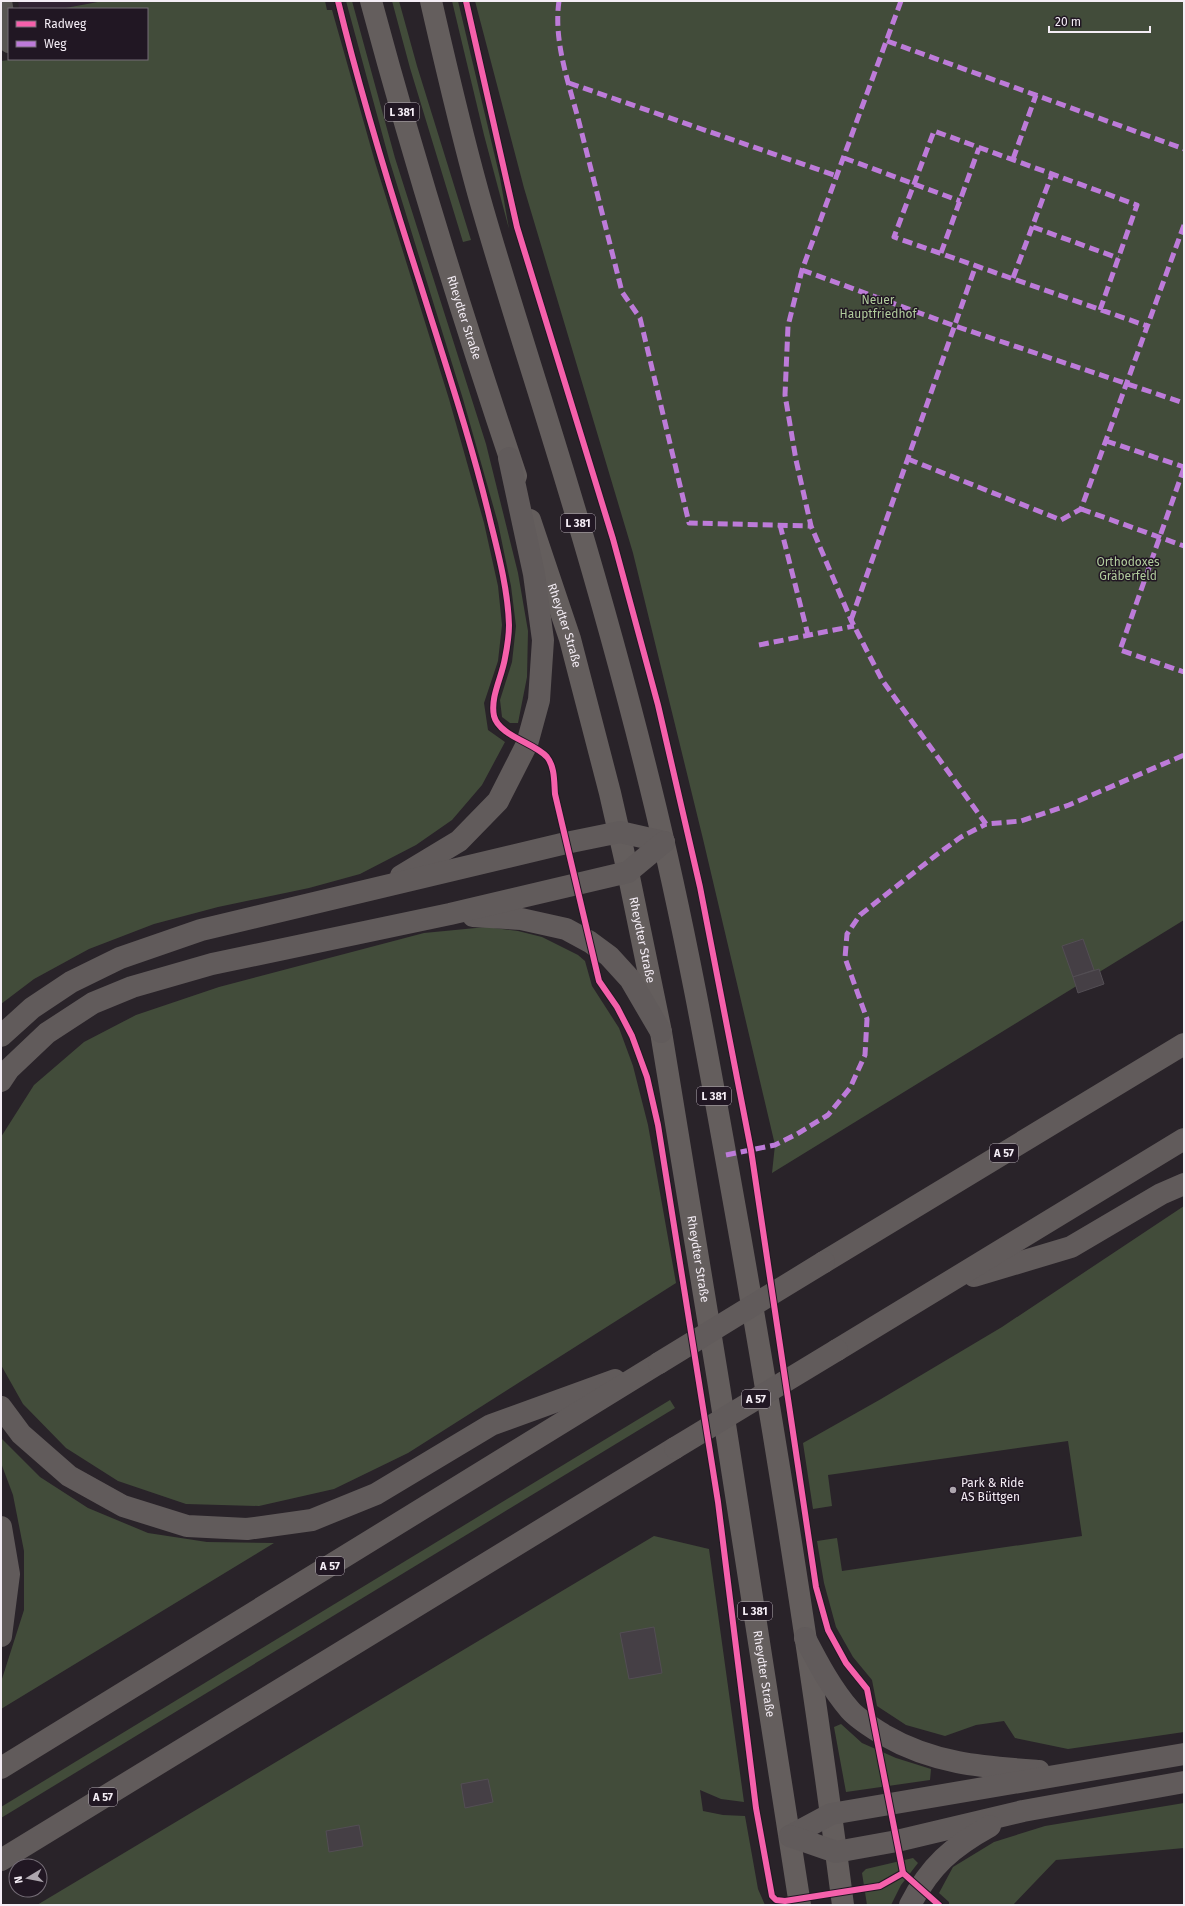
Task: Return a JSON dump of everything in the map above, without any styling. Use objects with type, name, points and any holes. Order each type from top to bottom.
[{"type":"highway","points":[[370,891],[415,868],[459,841],[498,801],[527,744],[539,700],[543,640],[534,574],[509,458]]},
{"type":"highway","points":[[1,1036],[32,1008],[71,982],[120,958],[201,930],[370,891],[566,843],[620,832],[664,842]]},
{"type":"highway","points":[[1,1081],[9,1069],[47,1033],[93,1003],[132,987],[212,964],[450,914],[628,872],[664,842]]},
{"type":"highway","points":[[450,914],[521,919],[566,929],[572,932],[609,956],[630,979],[661,1032]]},
{"type":"highway","name":"A 57","points":[[1,1768],[824,1262],[1184,1044]]},
{"type":"highway","name":"A 57","points":[[1,1860],[1184,1139]]},
{"type":"highway","points":[[946,1284],[1072,1247],[1161,1194],[1184,1184]]},
{"type":"highway","points":[[1,1407],[21,1434],[69,1476],[123,1506],[186,1526],[247,1529],[312,1520],[376,1494],[491,1425],[659,1363]]},
{"type":"highway","points":[[1,1526],[9,1574],[1,1636]]},
{"type":"highway","points":[[805,1638],[829,1683],[851,1711],[875,1730],[906,1748],[944,1760],[984,1767],[1074,1773]]},
{"type":"highway","points":[[790,1836],[831,1814],[1184,1754]]},
{"type":"highway","points":[[790,1836],[836,1852],[897,1841],[1023,1811],[1184,1782]]},
{"type":"highway","points":[[910,1905],[923,1882],[940,1861],[956,1846],[996,1822],[1023,1811]]},
{"type":"main road","name":"Rheydter Straße","points":[[371,1],[432,216],[509,458],[570,640],[620,832],[661,1032],[720,1386],[800,1905]]},
{"type":"main road","name":"L 381","points":[[431,1],[448,77],[482,207],[554,441],[610,631],[664,842],[679,908],[730,1178],[761,1358],[805,1638],[843,1905]]},
{"type":"lane","points":[[2,1],[8,37]]},
{"type":"shaded area","points":[[18,1],[103,1],[65,8],[19,8]]},
{"type":"green space","points":[[103,1],[325,1],[327,10],[332,10],[375,162],[449,399],[484,523],[498,586],[502,625],[498,661],[484,703],[488,730],[505,742],[482,785],[452,820],[416,845],[360,874],[309,888],[218,907],[154,924],[89,949],[34,979],[1,1004],[1,61],[148,60],[148,8],[65,8]]},
{"type":"green space","points":[[346,1],[352,1],[395,158],[486,444],[518,573],[528,631],[527,677],[518,723],[510,723],[502,717],[500,700],[512,662],[516,626],[511,586],[498,523],[463,399],[389,159]]},
{"type":"green space","points":[[392,1],[399,1],[417,66],[471,240],[463,242],[410,68]]},
{"type":"green space","points":[[452,1],[458,1],[500,178],[509,229],[484,135]]},
{"type":"green space","name":"Neuer Hauptfriedhof","points":[[475,1],[1184,1],[1184,920],[772,1173],[775,1145],[703,839],[633,553],[524,188]]},
{"type":"green space","points":[[486,927],[518,931],[542,937],[578,955],[585,961],[592,986],[619,1028],[633,1066],[648,1125],[676,1283],[408,1453],[334,1489],[259,1506],[186,1504],[118,1481],[66,1448],[23,1404],[1,1365],[1,1137],[34,1085],[84,1042],[136,1015],[219,987],[424,933]]},
{"type":"green space","points":[[1184,1206],[1184,1732],[1068,1749],[1015,1738],[1004,1721],[976,1725],[945,1736],[906,1725],[877,1706],[872,1680],[853,1657],[836,1627],[824,1583],[817,1541],[837,1538],[842,1571],[1082,1536],[1068,1441],[828,1475],[832,1506],[813,1509],[803,1443],[881,1399],[1002,1327]]},
{"type":"green space","points":[[670,1400],[675,1408],[1,1818],[1,1807]]},
{"type":"green space","points":[[1,1438],[40,1477],[88,1508],[148,1533],[207,1542],[274,1543],[1,1709],[1,1682],[24,1610],[24,1551],[13,1495],[1,1463]]},
{"type":"green space","points":[[654,1536],[709,1549],[744,1802],[721,1799],[700,1790],[703,1811],[723,1815],[745,1816],[758,1889],[765,1905],[37,1905]]},
{"type":"green space","points":[[841,1724],[862,1743],[896,1758],[931,1769],[930,1780],[846,1792],[834,1727]]},
{"type":"green space","points":[[1184,1803],[1184,1848],[1056,1860],[1013,1905],[949,1905],[949,1902],[939,1893],[953,1867],[994,1842],[1045,1826]]},
{"type":"green space","points":[[913,1858],[918,1863],[901,1885],[891,1905],[867,1905],[862,1873],[866,1869]]},
{"type":"building","points":[[1083,939],[1094,970],[1073,977],[1062,946]]},
{"type":"building","points":[[1099,969],[1104,984],[1078,993],[1073,977]]},
{"type":"building","points":[[654,1627],[662,1673],[629,1679],[620,1633]]},
{"type":"building","points":[[488,1779],[493,1802],[465,1808],[461,1784]]},
{"type":"building","points":[[359,1825],[363,1846],[329,1852],[326,1831]]},
{"type":"marked path","points":[[559,1],[558,33],[567,80],[622,292],[640,318],[689,523],[811,526]]},
{"type":"marked path","points":[[901,1],[802,270],[788,326],[785,395],[796,460],[811,526],[851,620],[882,680],[986,824],[1021,821],[1069,805],[1184,755]]},
{"type":"marked path","points":[[887,41],[1184,149]]},
{"type":"marked path","points":[[569,83],[837,176]]},
{"type":"marked path","points":[[1013,159],[1036,95]]},
{"type":"marked path","points":[[1100,310],[1137,205],[934,131],[894,237],[1147,326]]},
{"type":"marked path","points":[[941,253],[979,148]]},
{"type":"marked path","points":[[844,158],[960,201]]},
{"type":"marked path","points":[[1013,278],[1052,174]]},
{"type":"marked path","points":[[908,459],[1061,520],[1081,509],[1184,225]]},
{"type":"marked path","points":[[1033,227],[1118,258]]},
{"type":"marked path","points":[[851,620],[976,265]]},
{"type":"marked path","points":[[802,270],[955,326],[1184,403]]},
{"type":"marked path","points":[[1106,441],[1184,467]]},
{"type":"marked path","points":[[1184,468],[1120,650],[1184,672]]},
{"type":"marked path","points":[[1081,509],[1184,546]]},
{"type":"marked path","points":[[780,525],[808,635]]},
{"type":"marked path","points":[[759,645],[854,626]]},
{"type":"marked path","points":[[726,1155],[775,1145],[797,1134],[828,1115],[850,1088],[865,1055],[867,1019],[845,958],[847,934],[860,915],[961,837],[986,824]]},
{"type":"cycle path","points":[[338,1],[376,143],[467,433],[484,494],[500,561],[507,599],[509,629],[504,665],[495,694],[493,709],[494,716],[497,723],[503,729],[541,752],[550,761],[554,775],[555,794],[599,981],[617,1007],[632,1036],[647,1077],[658,1125],[718,1502],[756,1808],[772,1896],[776,1900],[785,1901],[880,1886],[903,1873]]},
{"type":"cycle path","points":[[466,1],[517,227],[613,539],[658,705],[700,887],[751,1150],[816,1587],[828,1630],[846,1663],[867,1689],[903,1873],[939,1905]]},
{"type":"place","name":"Park & Ride AS Büttgen","points":[[953,1490]]},
{"type":"park label","name":"Orthodoxes Gräberfeld","points":[[1128,569]]}]
